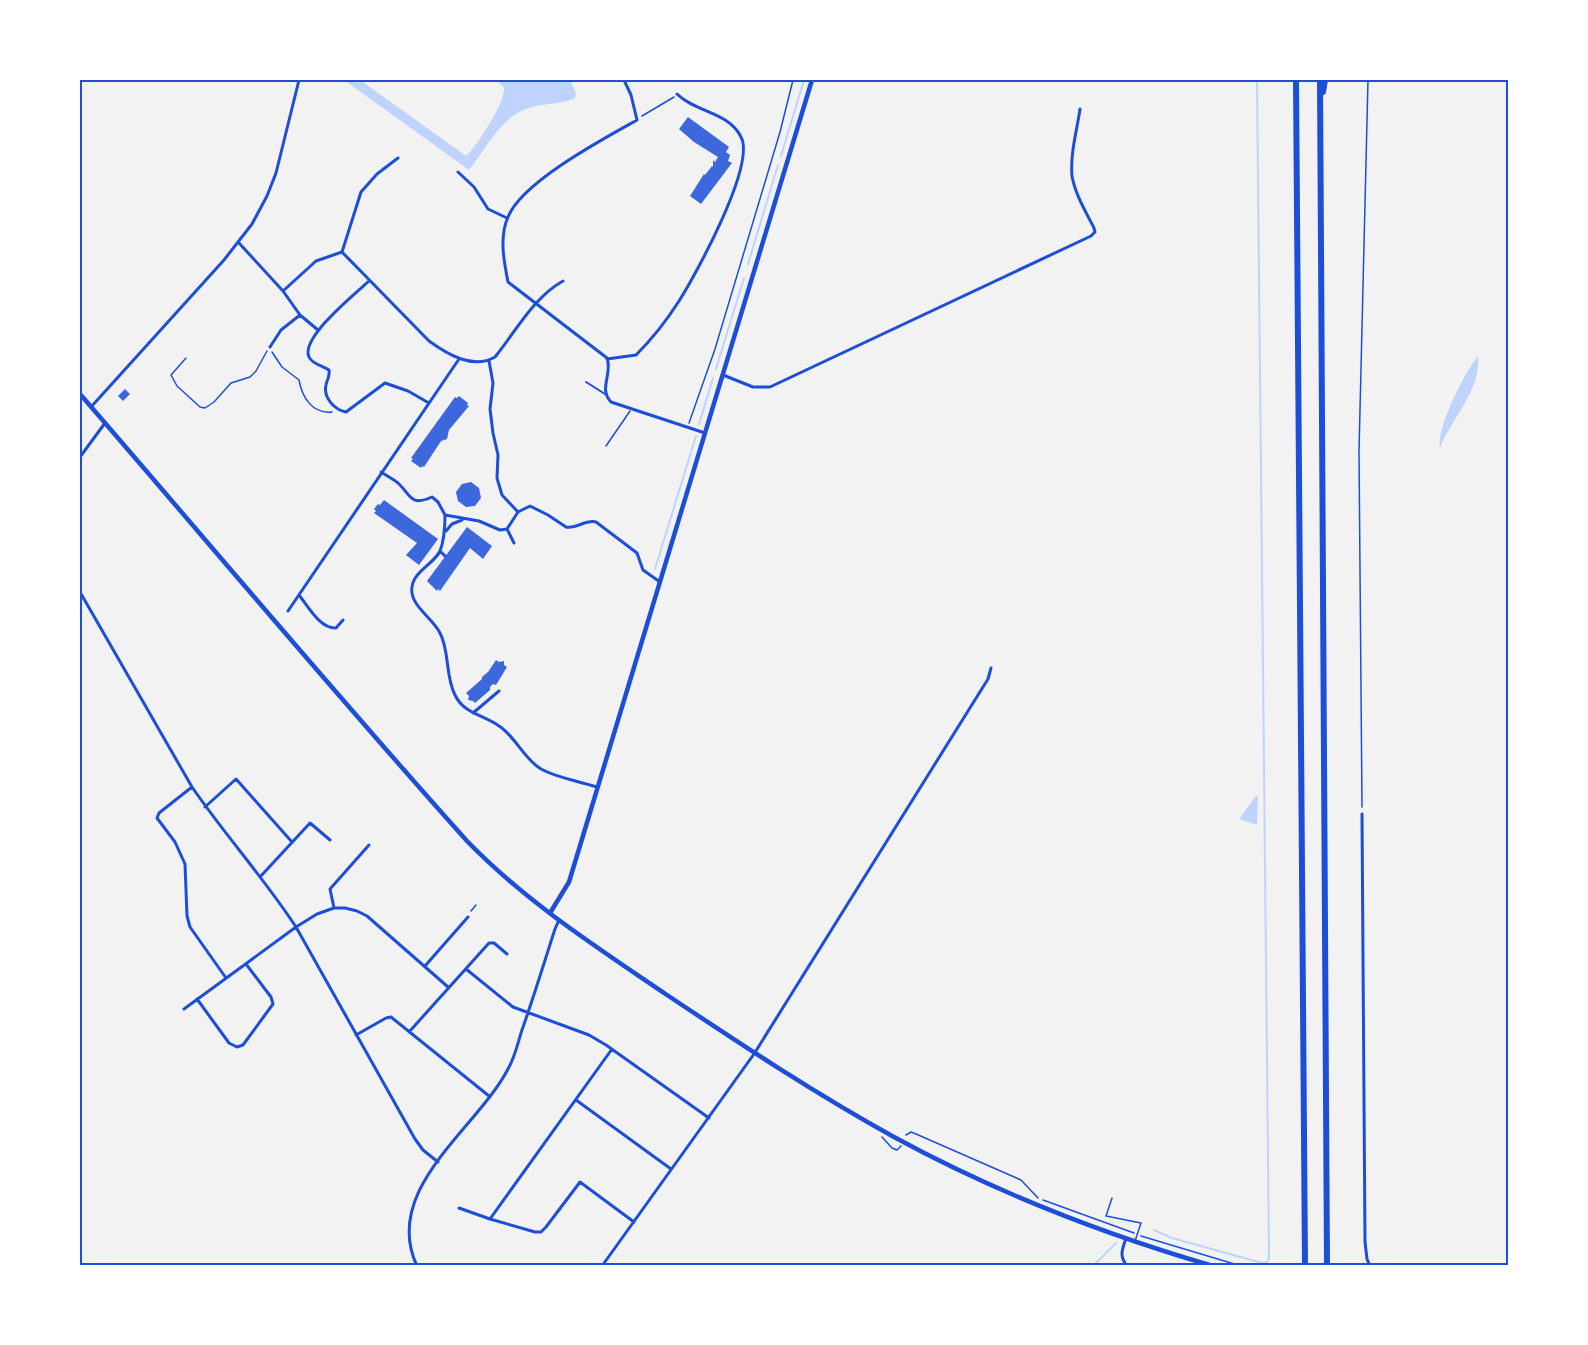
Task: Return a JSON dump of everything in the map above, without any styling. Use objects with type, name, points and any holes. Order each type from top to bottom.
[{"type":"highway","points":[[1296,80],[1305,1266]]},
{"type":"highway","points":[[1320,80],[1327,1266]]},
{"type":"highway","points":[[1320,108],[1325,80]]},
{"type":"main road","points":[[550,913],[569,882],[812,80]]},
{"type":"main road","points":[[80,394],[340,698],[467,841],[515,886],[550,913],[754,1054],[848,1111],[934,1157],[1020,1198],[1126,1238],[1213,1266]]},
{"type":"street","points":[[91,407],[238,243],[259,212],[272,184],[287,135],[299,80]]},
{"type":"street","points":[[605,394],[609,365],[606,357],[508,282],[503,243],[507,218],[515,204],[561,166],[637,120],[631,94],[624,80]]},
{"type":"street","points":[[606,357],[636,355],[678,303],[726,210],[742,162],[744,142],[732,125],[677,94]]},
{"type":"street","points":[[723,375],[753,387],[770,387],[1091,236],[1095,232],[1094,228],[1072,176],[1080,110]]},
{"type":"street","points":[[342,252],[361,192],[377,174],[398,158]]},
{"type":"street","points":[[458,172],[474,187],[488,209],[507,218]]},
{"type":"street","points":[[238,243],[283,291],[300,315],[318,330]]},
{"type":"street","points":[[283,291],[316,261],[342,252]]},
{"type":"street","points":[[342,252],[429,341],[459,359],[489,360],[495,357],[536,304],[554,286],[563,281]]},
{"type":"street","points":[[369,281],[318,330],[309,347],[309,357],[329,370],[327,397],[339,411],[346,412],[385,383],[408,391],[429,403]]},
{"type":"street","points":[[270,347],[281,330],[300,315]]},
{"type":"street","points":[[288,611],[459,359]]},
{"type":"street","points":[[489,360],[494,383],[490,409],[498,455],[497,478],[502,495],[518,512]]},
{"type":"street","points":[[586,382],[605,394],[614,405],[705,433]]},
{"type":"street","points":[[80,457],[105,423]]},
{"type":"street","points":[[381,472],[399,484],[412,500],[432,497],[438,502],[445,515],[440,551],[415,579],[412,590],[413,596],[440,632],[447,651],[454,693],[463,706],[504,729],[539,768],[597,787]]},
{"type":"street","points":[[445,515],[478,521],[500,530],[507,529],[518,512],[530,506],[566,527],[578,526],[589,521],[596,522],[637,553],[643,570],[660,582]]},
{"type":"street","points":[[444,534],[452,524],[463,519]]},
{"type":"street","points":[[507,529],[514,543]]},
{"type":"street","points":[[440,551],[445,556]]},
{"type":"street","points":[[80,592],[192,787],[296,927],[419,1145],[438,1162]]},
{"type":"street","points":[[299,595],[327,627],[336,628],[343,620]]},
{"type":"street","points":[[602,1266],[754,1054],[988,679],[992,668]]},
{"type":"street","points":[[473,713],[499,691]]},
{"type":"street","points":[[205,807],[236,779],[292,842]]},
{"type":"street","points":[[192,787],[159,813],[157,818],[175,842],[185,864],[187,916],[190,927],[226,978]]},
{"type":"street","points":[[1362,814],[1365,1242],[1370,1266]]},
{"type":"street","points":[[260,877],[310,823],[330,840]]},
{"type":"street","points":[[334,908],[330,890],[369,845]]},
{"type":"street","points":[[184,1009],[296,927],[317,914],[334,908],[352,909],[367,916],[448,987]]},
{"type":"street","points":[[425,966],[468,917]]},
{"type":"street","points":[[417,1266],[411,1250],[409,1218],[418,1191],[508,1070],[560,920]]},
{"type":"street","points":[[410,1032],[489,943],[494,943],[507,954]]},
{"type":"street","points":[[197,999],[229,1043],[237,1047],[243,1045],[273,1004],[246,963]]},
{"type":"street","points":[[466,969],[509,1005],[589,1035],[612,1048],[709,1118]]},
{"type":"street","points":[[356,1035],[388,1017],[489,1096]]},
{"type":"street","points":[[490,1220],[612,1048]]},
{"type":"street","points":[[576,1100],[672,1170]]},
{"type":"street","points":[[459,1208],[490,1220],[540,1232],[576,1186],[582,1183],[634,1222]]},
{"type":"street","points":[[1126,1238],[1121,1253],[1127,1266]]},
{"type":"lane","points":[[606,446],[631,410]]},
{"type":"lane","points":[[1112,1198],[1106,1216],[1141,1223],[1135,1241]]},
{"type":"path","points":[[688,427],[715,349],[780,132],[793,80]]},
{"type":"path","points":[[1362,814],[1359,451],[1368,80]]},
{"type":"path","points":[[637,120],[677,94]]},
{"type":"path","points":[[186,358],[171,375],[177,386],[200,407],[205,408],[214,402],[231,383],[250,377],[270,347],[282,367],[298,380],[307,402],[316,410],[328,413],[339,411]]},
{"type":"path","points":[[468,917],[476,905]]},
{"type":"path","points":[[907,1135],[911,1132],[968,1158]]},
{"type":"water","points":[[344,80],[360,80],[466,156],[483,134],[500,104],[504,88],[497,80],[570,80],[576,93],[575,98],[529,108],[510,118],[495,134],[469,170]]},
{"type":"water","points":[[1478,356],[1475,381],[1440,448],[1442,427],[1447,414],[1459,387]]},
{"type":"water","points":[[1258,795],[1257,825],[1239,819],[1256,796]]},
{"type":"building","points":[[688,117],[729,147],[726,152],[730,155],[728,161],[732,163],[701,204],[690,196],[704,174],[713,167],[713,160],[715,162],[718,157],[694,142],[679,129]]},
{"type":"building","points":[[125,389],[130,394],[123,401],[118,396]]},
{"type":"building","points":[[459,396],[469,406],[449,430],[447,439],[441,441],[424,467],[421,468],[411,461],[413,459],[411,458],[455,397]]},
{"type":"building","points":[[471,482],[479,488],[481,498],[475,506],[466,507],[458,501],[456,492],[462,484]]},
{"type":"building","points":[[384,500],[438,539],[419,565],[406,555],[417,543],[374,513],[376,511],[374,509]]},
{"type":"building","points":[[467,527],[492,546],[483,559],[470,548],[440,591],[438,589],[437,591],[427,581]]},
{"type":"building","points":[[496,660],[504,661],[507,667],[496,685],[493,684],[490,690],[475,703],[468,700],[469,696],[466,693],[482,679]]},
{"type":"waterway","points":[[781,156],[804,80]]},
{"type":"waterway","points":[[1154,1230],[1172,1238],[1262,1263],[1267,1262],[1269,1258],[1257,80]]},
{"type":"waterway","points":[[748,264],[778,165]]},
{"type":"waterway","points":[[716,369],[744,278]]},
{"type":"waterway","points":[[699,424],[713,378]]},
{"type":"waterway","points":[[655,569],[696,436]]},
{"type":"waterway","points":[[1093,1266],[1116,1243]]}]
